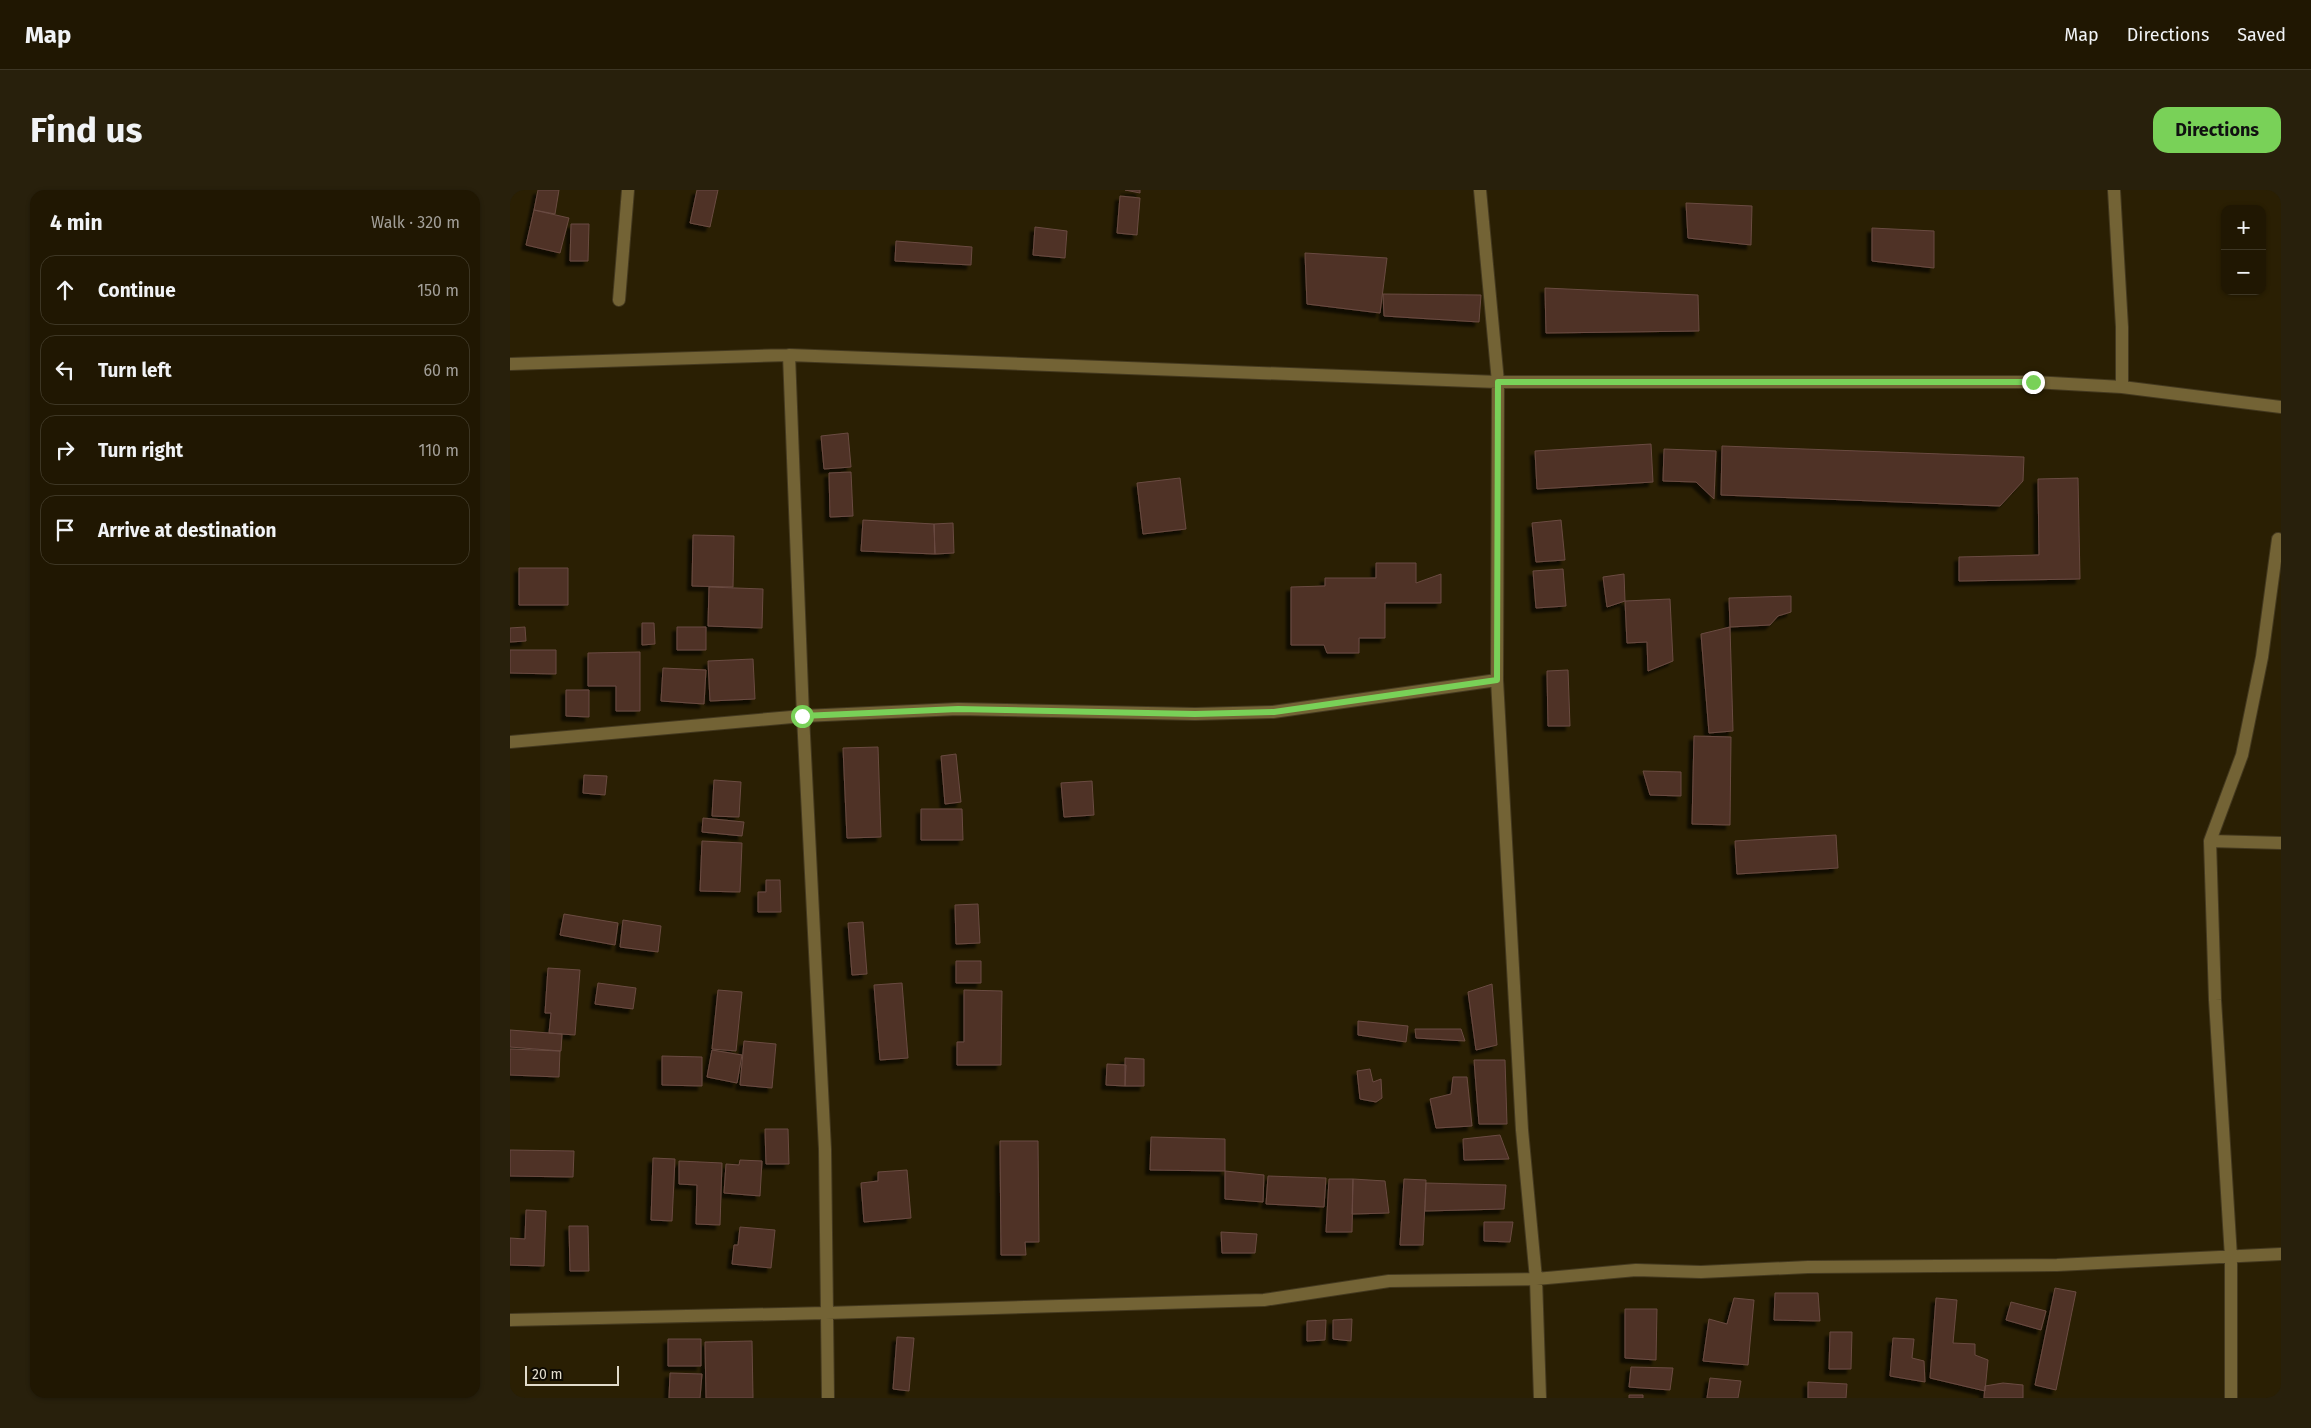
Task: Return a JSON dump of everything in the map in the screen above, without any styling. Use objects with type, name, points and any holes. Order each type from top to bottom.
[{"type":"street","points":[[619,300],[628,190]]},
{"type":"street","points":[[1480,190],[1498,382],[1497,680],[1522,1130],[1536,1279],[1540,1398]]},
{"type":"street","points":[[2114,190],[2122,327],[2122,387]]},
{"type":"street","points":[[789,355],[802,716],[824,1149],[828,1398]]},
{"type":"street","points":[[510,364],[789,355],[1498,382],[2033,382],[2122,387],[2281,407]]},
{"type":"street","points":[[2231,1398],[2231,1257],[2215,1000],[2210,841],[2242,755],[2262,657],[2278,538]]},
{"type":"street","points":[[510,742],[802,716],[958,709],[1195,714],[1274,712],[1497,680]]},
{"type":"street","points":[[2210,841],[2281,843]]},
{"type":"street","points":[[510,1320],[1264,1300],[1389,1281],[1536,1279],[1636,1270],[1701,1272],[1808,1267],[2057,1265],[2281,1254]]},
{"type":"building","points":[[538,190],[559,190],[555,214],[534,210]]},
{"type":"building","points":[[697,190],[718,190],[710,227],[690,223]]},
{"type":"building","points":[[1125,190],[1140,190],[1140,193]]},
{"type":"building","points":[[1120,196],[1140,198],[1137,235],[1117,233]]},
{"type":"building","points":[[1686,203],[1752,206],[1751,245],[1688,238]]},
{"type":"building","points":[[534,210],[569,218],[560,253],[526,245]]},
{"type":"building","points":[[571,224],[589,224],[588,261],[570,261]]},
{"type":"building","points":[[1035,227],[1067,231],[1065,258],[1033,255]]},
{"type":"building","points":[[1872,228],[1934,231],[1934,268],[1872,261]]},
{"type":"building","points":[[896,241],[972,247],[971,265],[895,261]]},
{"type":"building","points":[[1305,253],[1387,258],[1380,313],[1307,304]]},
{"type":"building","points":[[1545,288],[1698,295],[1699,331],[1546,333]]},
{"type":"building","points":[[1383,294],[1481,295],[1479,322],[1384,316]]},
{"type":"building","points":[[848,433],[851,467],[824,469],[821,436]]},
{"type":"building","points":[[1651,444],[1653,482],[1537,489],[1535,451]]},
{"type":"building","points":[[1722,446],[2024,457],[2023,481],[2000,506],[1721,495]]},
{"type":"building","points":[[1664,449],[1716,451],[1714,499],[1696,482],[1663,481]]},
{"type":"building","points":[[851,472],[853,516],[830,517],[829,473]]},
{"type":"building","points":[[1180,478],[1186,529],[1143,534],[1137,483]]},
{"type":"building","points":[[2078,478],[2080,579],[1959,581],[1959,557],[2039,555],[2038,479]]},
{"type":"building","points":[[863,520],[934,524],[935,554],[861,551]]},
{"type":"building","points":[[1561,520],[1565,560],[1536,562],[1532,523]]},
{"type":"building","points":[[953,523],[954,553],[935,554],[934,524]]},
{"type":"building","points":[[693,535],[734,536],[733,587],[692,586]]},
{"type":"building","points":[[1376,563],[1416,563],[1416,583],[1441,574],[1441,603],[1385,603],[1385,638],[1359,638],[1359,653],[1327,653],[1324,645],[1291,645],[1291,587],[1325,586],[1325,578],[1376,578]]},
{"type":"building","points":[[519,568],[568,568],[568,605],[519,605]]},
{"type":"building","points":[[1563,569],[1566,606],[1536,608],[1533,571]]},
{"type":"building","points":[[1624,574],[1625,601],[1607,607],[1603,577]]},
{"type":"building","points":[[709,587],[763,589],[762,628],[708,626]]},
{"type":"building","points":[[1791,596],[1791,612],[1778,616],[1770,625],[1730,627],[1729,598]]},
{"type":"building","points":[[1670,599],[1673,661],[1648,671],[1647,642],[1627,643],[1625,601]]},
{"type":"building","points":[[642,623],[654,623],[655,644],[642,645]]},
{"type":"building","points":[[525,627],[526,641],[510,642],[510,628]]},
{"type":"building","points":[[677,627],[706,627],[706,650],[677,650]]},
{"type":"building","points":[[1730,627],[1733,731],[1709,733],[1701,634]]},
{"type":"building","points":[[510,650],[556,650],[556,674],[510,673]]},
{"type":"building","points":[[640,652],[640,711],[616,711],[616,686],[588,686],[588,653]]},
{"type":"building","points":[[753,659],[755,699],[710,701],[708,661]]},
{"type":"building","points":[[663,668],[706,670],[704,704],[661,701]]},
{"type":"building","points":[[1568,670],[1570,726],[1548,726],[1547,671]]},
{"type":"building","points":[[566,690],[589,690],[589,717],[566,716]]},
{"type":"building","points":[[1694,736],[1731,737],[1730,825],[1692,824]]},
{"type":"building","points":[[878,747],[881,837],[847,838],[843,748]]},
{"type":"building","points":[[956,754],[961,802],[945,804],[941,756]]},
{"type":"building","points":[[1643,771],[1681,772],[1681,796],[1650,795]]},
{"type":"building","points":[[584,775],[607,776],[605,795],[583,793]]},
{"type":"building","points":[[714,780],[741,782],[739,817],[712,816]]},
{"type":"building","points":[[1092,781],[1094,815],[1064,817],[1061,783]]},
{"type":"building","points":[[921,809],[962,809],[963,840],[921,840]]},
{"type":"building","points":[[703,818],[744,822],[742,836],[702,832]]},
{"type":"building","points":[[1836,835],[1838,868],[1737,874],[1735,841]]},
{"type":"building","points":[[702,841],[742,843],[740,892],[700,891]]},
{"type":"building","points":[[766,880],[780,880],[781,912],[758,912],[758,892],[766,892]]},
{"type":"building","points":[[978,904],[980,943],[956,944],[955,905]]},
{"type":"building","points":[[564,914],[618,923],[615,945],[560,935]]},
{"type":"building","points":[[623,920],[661,926],[658,952],[620,947]]},
{"type":"building","points":[[863,922],[867,974],[852,975],[848,923]]},
{"type":"building","points":[[956,961],[981,961],[981,983],[956,983]]},
{"type":"building","points":[[548,968],[580,970],[575,1035],[549,1033],[551,1013],[545,1013]]},
{"type":"building","points":[[598,983],[636,988],[633,1009],[595,1004]]},
{"type":"building","points":[[902,983],[908,1058],[880,1060],[874,985]]},
{"type":"building","points":[[1492,984],[1497,1045],[1476,1050],[1468,992]]},
{"type":"building","points":[[718,990],[742,992],[736,1051],[712,1049]]},
{"type":"building","points":[[964,990],[1002,991],[1001,1065],[957,1065],[957,1042],[964,1042]]},
{"type":"building","points":[[1358,1021],[1408,1026],[1406,1042],[1358,1035]]},
{"type":"building","points":[[1415,1029],[1461,1029],[1465,1041],[1416,1038]]},
{"type":"building","points":[[510,1030],[562,1034],[561,1051],[510,1047]]},
{"type":"building","points":[[744,1041],[776,1044],[772,1088],[740,1085]]},
{"type":"building","points":[[510,1049],[560,1051],[559,1077],[510,1075]]},
{"type":"building","points":[[712,1050],[742,1055],[737,1083],[707,1077]]},
{"type":"building","points":[[662,1056],[702,1057],[702,1086],[662,1085]]},
{"type":"building","points":[[1125,1058],[1144,1059],[1144,1086],[1125,1086]]},
{"type":"building","points":[[1474,1060],[1505,1060],[1507,1124],[1479,1124]]},
{"type":"building","points":[[1107,1064],[1126,1065],[1125,1086],[1106,1085]]},
{"type":"building","points":[[1370,1069],[1373,1082],[1381,1079],[1382,1098],[1376,1102],[1360,1099],[1357,1071]]},
{"type":"building","points":[[1453,1077],[1467,1077],[1472,1126],[1436,1128],[1430,1099],[1451,1094]]},
{"type":"building","points":[[765,1129],[788,1129],[789,1164],[766,1164]]},
{"type":"building","points":[[1500,1135],[1509,1159],[1464,1160],[1463,1139]]},
{"type":"building","points":[[1151,1137],[1225,1139],[1225,1171],[1150,1170]]},
{"type":"building","points":[[1000,1141],[1038,1141],[1039,1242],[1025,1242],[1026,1255],[1001,1255]]},
{"type":"building","points":[[510,1150],[574,1151],[573,1177],[510,1176]]},
{"type":"building","points":[[653,1158],[675,1159],[672,1221],[651,1220]]},
{"type":"building","points":[[740,1160],[762,1161],[760,1196],[724,1193],[726,1164],[739,1165]]},
{"type":"building","points":[[679,1161],[722,1163],[720,1225],[696,1224],[697,1185],[679,1184]]},
{"type":"building","points":[[907,1170],[911,1218],[864,1222],[861,1183],[878,1181],[878,1172]]},
{"type":"building","points":[[1225,1171],[1264,1175],[1263,1202],[1225,1199]]},
{"type":"building","points":[[1268,1176],[1326,1178],[1324,1207],[1266,1204]]},
{"type":"building","points":[[1329,1179],[1353,1179],[1352,1232],[1326,1232]]},
{"type":"building","points":[[1353,1179],[1385,1181],[1389,1213],[1352,1214]]},
{"type":"building","points":[[1404,1179],[1426,1180],[1423,1245],[1400,1245]]},
{"type":"building","points":[[1426,1183],[1506,1185],[1504,1209],[1425,1211]]},
{"type":"building","points":[[526,1210],[546,1211],[544,1266],[510,1265],[510,1238],[525,1239]]},
{"type":"building","points":[[1484,1222],[1513,1222],[1510,1242],[1484,1241]]},
{"type":"building","points":[[569,1226],[588,1226],[589,1271],[570,1271]]},
{"type":"building","points":[[740,1227],[775,1230],[771,1268],[732,1264],[734,1245],[738,1245]]},
{"type":"building","points":[[1221,1232],[1257,1234],[1255,1253],[1222,1253]]},
{"type":"building","points":[[2055,1288],[2076,1292],[2056,1390],[2035,1385]]},
{"type":"building","points":[[1775,1293],[1818,1293],[1820,1321],[1774,1320]]},
{"type":"building","points":[[1734,1298],[1754,1300],[1748,1365],[1703,1361],[1709,1319],[1727,1324]]},
{"type":"building","points":[[1936,1298],[1957,1300],[1953,1343],[1975,1344],[1975,1355],[1988,1360],[1985,1391],[1930,1378]]},
{"type":"building","points":[[2011,1302],[2046,1311],[2041,1330],[2006,1320]]},
{"type":"building","points":[[1625,1309],[1657,1309],[1656,1360],[1625,1358]]},
{"type":"building","points":[[1352,1319],[1351,1341],[1333,1339],[1333,1320]]},
{"type":"building","points":[[1326,1320],[1325,1340],[1307,1341],[1307,1321]]},
{"type":"building","points":[[1830,1332],[1852,1332],[1851,1369],[1829,1369]]},
{"type":"building","points":[[897,1337],[914,1338],[909,1391],[893,1389]]},
{"type":"building","points":[[1893,1338],[1914,1339],[1912,1358],[1924,1361],[1925,1382],[1890,1376]]},
{"type":"building","points":[[668,1339],[701,1339],[701,1366],[668,1366]]},
{"type":"building","points":[[752,1341],[753,1398],[706,1398],[705,1342]]},
{"type":"building","points":[[1631,1367],[1673,1368],[1670,1390],[1629,1387]]},
{"type":"building","points":[[670,1373],[702,1374],[700,1398],[669,1398]]},
{"type":"building","points":[[1710,1378],[1741,1381],[1738,1398],[1707,1398]]},
{"type":"building","points":[[1808,1382],[1847,1384],[1846,1398],[1808,1398]]},
{"type":"building","points":[[2003,1383],[2023,1385],[2023,1398],[1984,1398],[1985,1386]]},
{"type":"building","points":[[1629,1395],[1643,1395],[1643,1398],[1629,1398]]},
{"type":"route","points":[[802,716],[958,709],[1195,714],[1274,712],[1497,680],[1498,382],[1866,384],[2033,382]]}]
